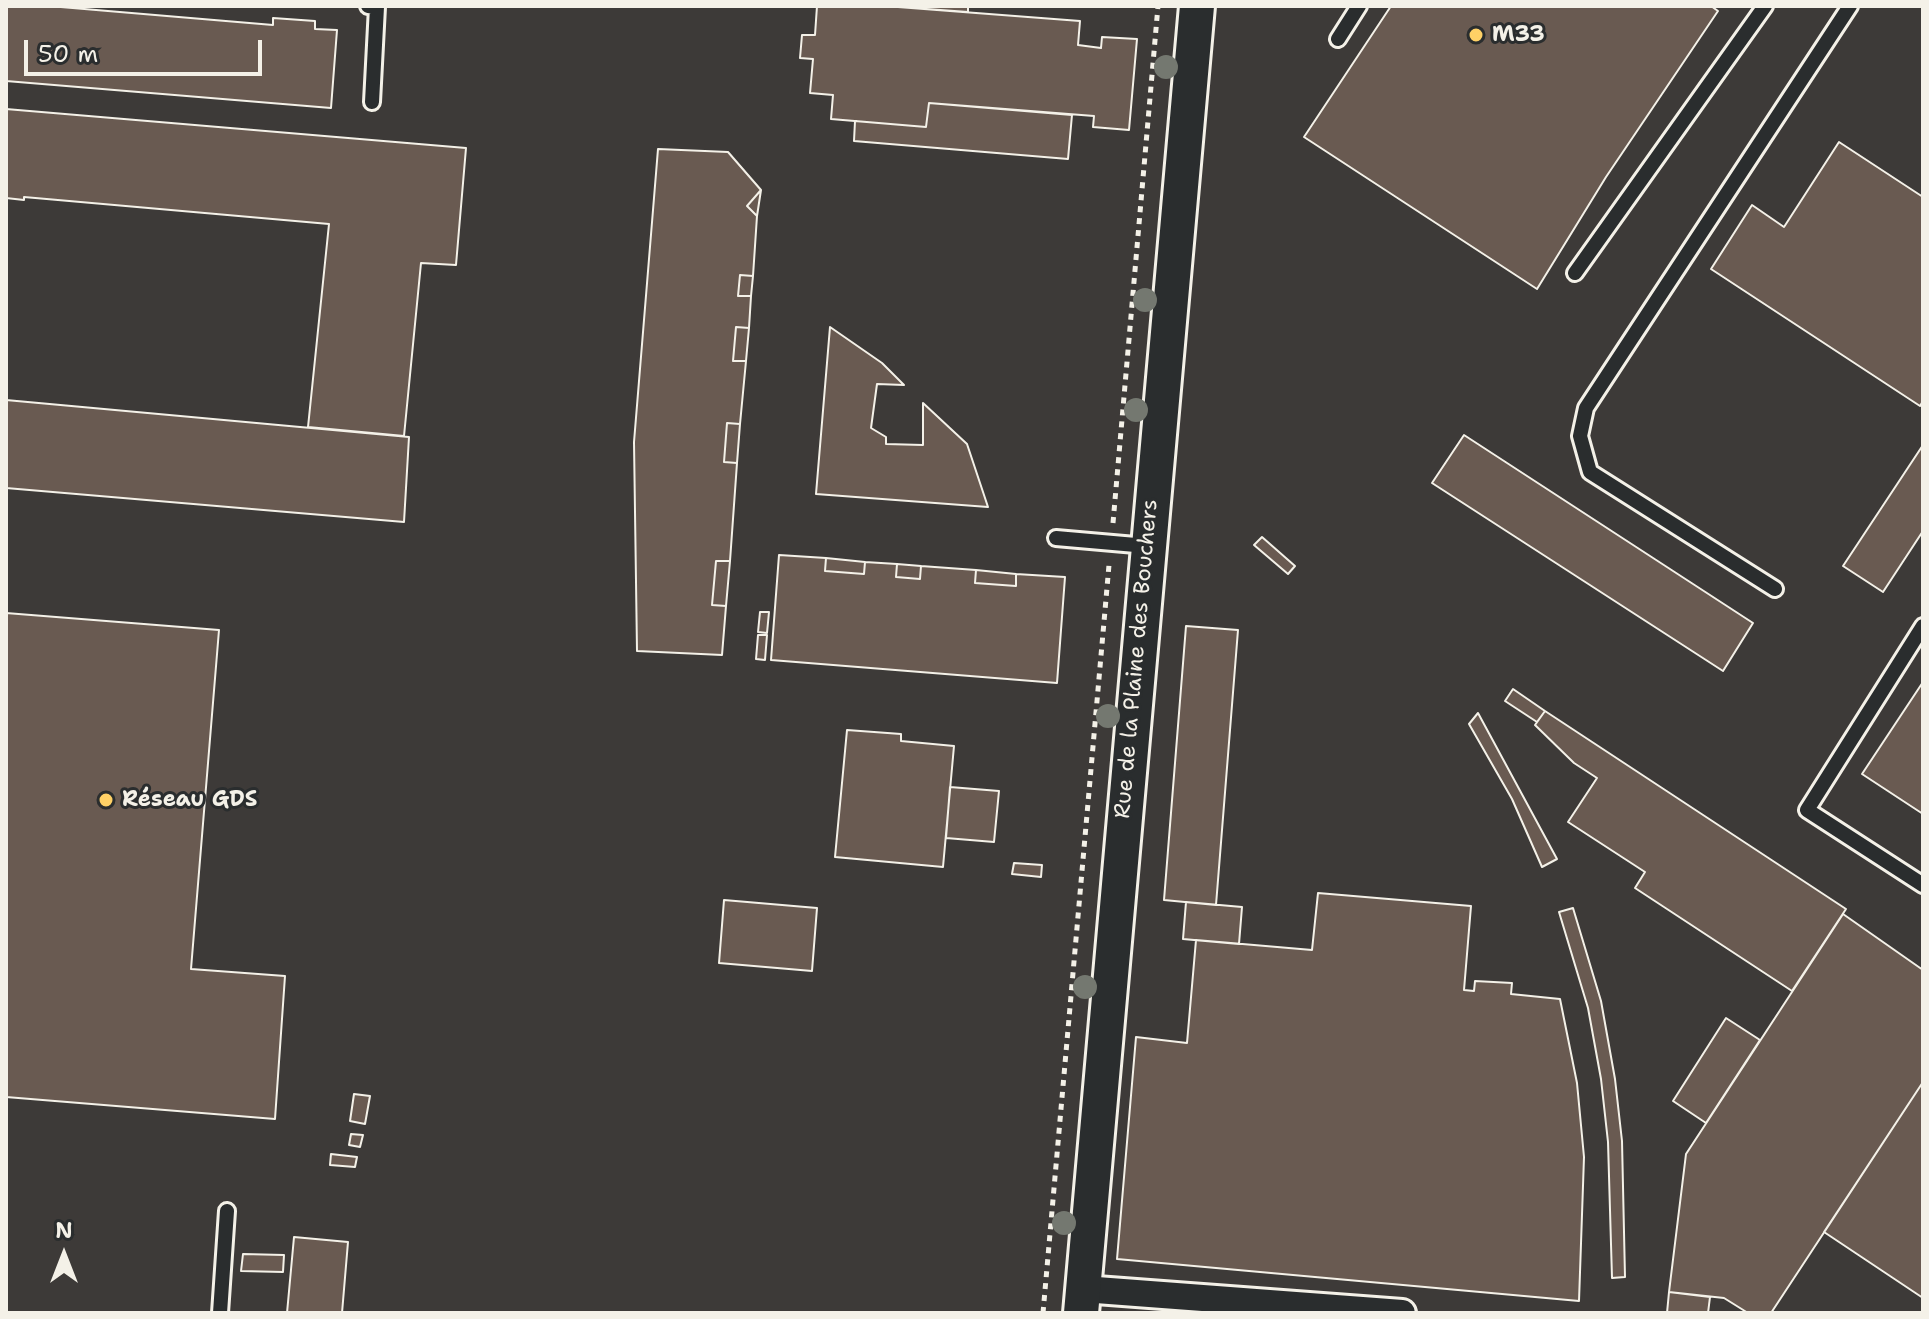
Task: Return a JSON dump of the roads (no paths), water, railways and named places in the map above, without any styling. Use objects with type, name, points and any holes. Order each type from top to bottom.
[{"type":"street","name":"Rue de la Plaine des Bouchers","points":[[1082,1301],[1197,6]]},
{"type":"street","points":[[1082,1301],[1402,1313]]},
{"type":"lane","points":[[368,6],[377,7],[372,102]]},
{"type":"lane","points":[[1338,39],[1359,6]]},
{"type":"lane","points":[[1575,273],[1765,6]]},
{"type":"lane","points":[[1775,589],[1590,472],[1580,436],[1586,408],[1850,6]]},
{"type":"lane","points":[[1056,538],[1147,546]]},
{"type":"lane","points":[[1923,626],[1807,810],[1923,885]]},
{"type":"lane","points":[[220,1313],[227,1211]]},
{"type":"place","name":"M33","points":[[1476,35]]},
{"type":"place","name":"Réseau GDS","points":[[106,800]]}]
